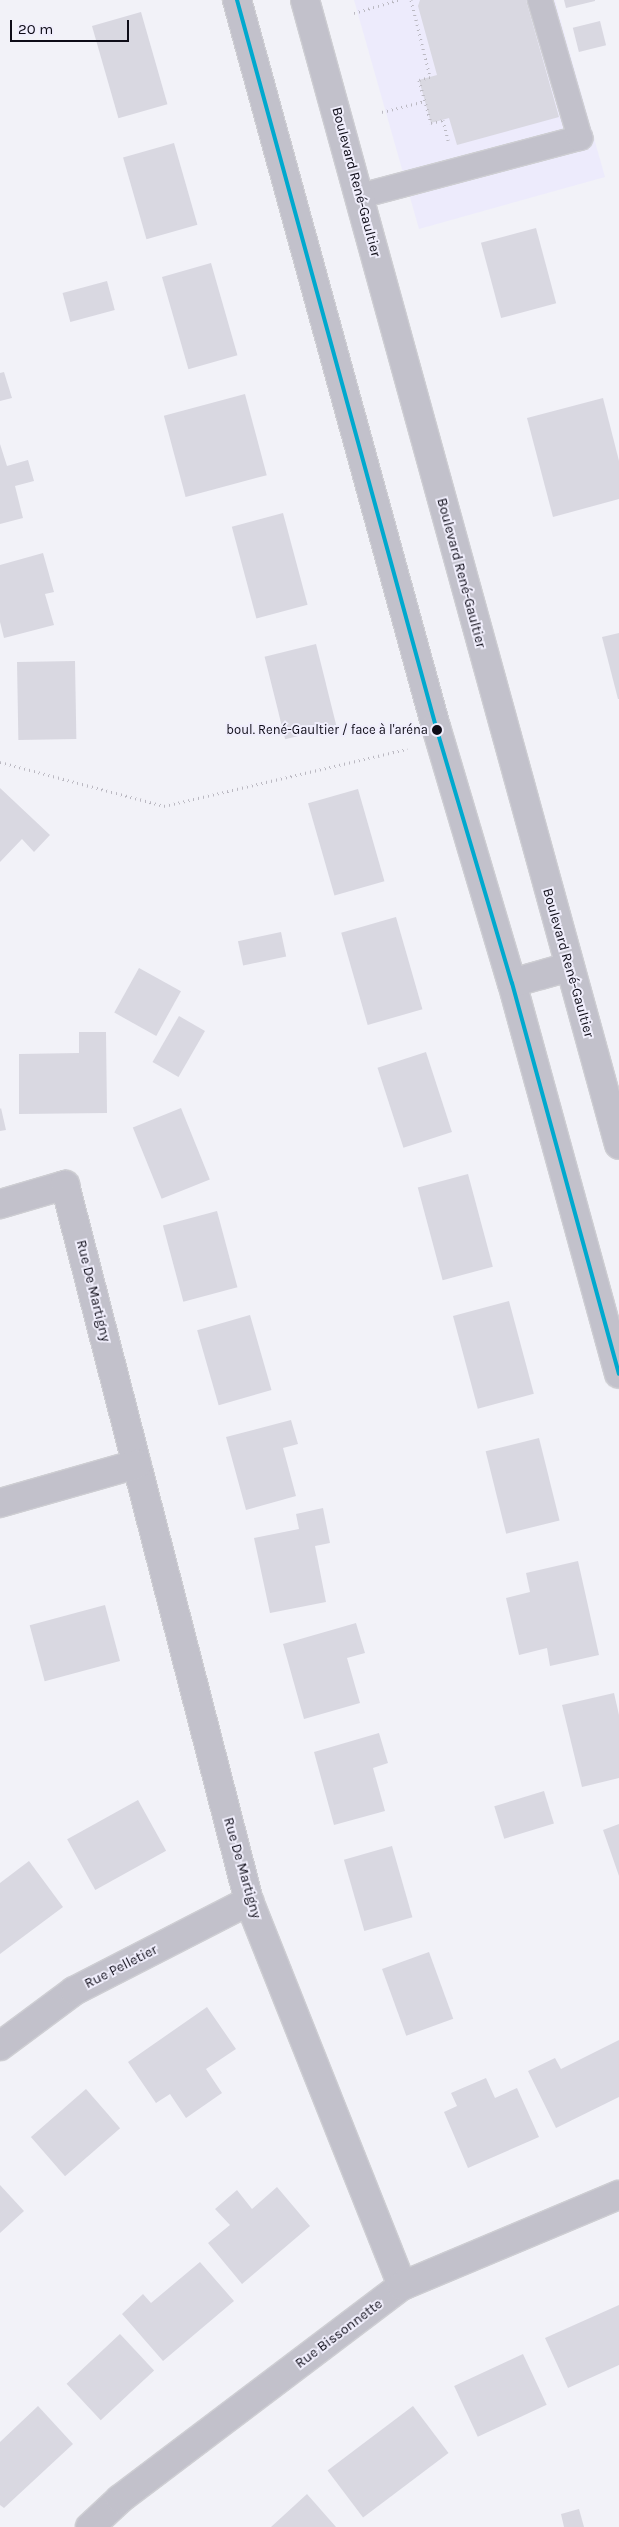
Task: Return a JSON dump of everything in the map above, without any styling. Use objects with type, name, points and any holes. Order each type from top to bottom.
[{"type":"street","points":[[237,0],[440,741],[512,983],[615,1343],[619,1374]]},
{"type":"street","name":"Boulevard René-Gaultier","points":[[305,0],[619,1145]]},
{"type":"street","points":[[512,983],[569,967]]},
{"type":"street","name":"Rue De Martigny","points":[[0,1204],[65,1185],[249,1901],[402,2286]]},
{"type":"street","points":[[0,1504],[137,1464]]},
{"type":"street","name":"Rue Pelletier","points":[[0,2046],[74,1991],[249,1901]]},
{"type":"street","name":"Rue Bissonnette","points":[[90,2527],[120,2499],[402,2286],[619,2195]]},
{"type":"lane","points":[[360,196],[580,138],[540,0]]},
{"type":"path","points":[[354,12],[398,0]]},
{"type":"path","points":[[411,0],[430,77],[419,80],[431,123],[443,120],[449,144],[440,147]]},
{"type":"path","points":[[382,112],[425,101]]},
{"type":"path","points":[[0,762],[164,806],[440,741]]},
{"type":"shaded area","points":[[354,0],[555,0],[605,177],[419,229]]},
{"type":"building","points":[[420,0],[526,0],[559,117],[457,145],[449,118],[431,123],[419,80],[437,75],[418,6]]},
{"type":"building","points":[[564,0],[595,0],[595,1],[566,8]]},
{"type":"building","points":[[141,12],[167,104],[118,118],[92,26]]},
{"type":"building","points":[[600,21],[606,45],[579,52],[573,28]]},
{"type":"building","points":[[174,143],[197,225],[146,239],[123,158]]},
{"type":"building","points":[[536,228],[556,303],[501,318],[481,243]]},
{"type":"building","points":[[211,263],[237,355],[188,369],[162,277]]},
{"type":"building","points":[[107,281],[115,310],[70,322],[63,293]]},
{"type":"building","points":[[4,372],[12,398],[0,401],[0,373]]},
{"type":"building","points":[[245,394],[267,475],[186,497],[164,416]]},
{"type":"building","points":[[603,398],[619,461],[619,499],[553,517],[527,418]]},
{"type":"building","points":[[0,444],[7,466],[28,460],[34,481],[15,486],[23,518],[0,524]]},
{"type":"building","points":[[283,513],[308,605],[256,618],[232,527]]},
{"type":"building","points":[[43,553],[54,592],[45,594],[54,625],[4,638],[0,622],[0,565]]},
{"type":"building","points":[[619,633],[619,699],[618,699],[602,637]]},
{"type":"building","points":[[316,644],[337,726],[285,739],[265,657]]},
{"type":"building","points":[[75,661],[76,739],[18,740],[17,662]]},
{"type":"building","points":[[0,788],[50,835],[34,852],[22,839],[0,862]]},
{"type":"building","points":[[358,789],[384,881],[334,896],[308,803]]},
{"type":"building","points":[[396,917],[422,1009],[368,1025],[341,933]]},
{"type":"building","points":[[281,932],[286,956],[243,966],[238,941]]},
{"type":"building","points":[[139,968],[181,991],[156,1036],[114,1013]]},
{"type":"building","points":[[179,1016],[205,1031],[178,1077],[152,1062]]},
{"type":"building","points":[[79,1032],[106,1032],[107,1113],[19,1114],[19,1054],[79,1053]]},
{"type":"building","points":[[426,1052],[452,1132],[403,1148],[377,1068]]},
{"type":"building","points":[[181,1108],[210,1179],[162,1199],[133,1127]]},
{"type":"building","points":[[0,1109],[6,1130],[0,1131]]},
{"type":"building","points":[[468,1174],[493,1267],[443,1280],[418,1187]]},
{"type":"building","points":[[217,1211],[237,1287],[183,1302],[163,1225]]},
{"type":"building","points":[[509,1301],[534,1394],[478,1409],[453,1316]]},
{"type":"building","points":[[250,1315],[271,1390],[219,1405],[197,1330]]},
{"type":"building","points":[[291,1420],[298,1444],[283,1448],[296,1496],[246,1510],[226,1437]]},
{"type":"building","points":[[539,1438],[560,1520],[506,1534],[486,1451]]},
{"type":"building","points":[[323,1508],[330,1543],[315,1546],[326,1602],[270,1613],[254,1538],[299,1529],[296,1514]]},
{"type":"building","points":[[578,1561],[599,1655],[550,1666],[547,1648],[519,1655],[506,1598],[530,1592],[526,1573]]},
{"type":"building","points":[[105,1605],[120,1661],[45,1681],[30,1625]]},
{"type":"building","points":[[356,1623],[365,1653],[347,1658],[360,1703],[304,1719],[283,1644]]},
{"type":"building","points":[[614,1693],[619,1715],[619,1778],[582,1787],[562,1705]]},
{"type":"building","points":[[379,1733],[388,1763],[373,1768],[385,1811],[334,1825],[314,1752]]},
{"type":"building","points":[[544,1791],[554,1824],[504,1839],[494,1806]]},
{"type":"building","points":[[138,1800],[166,1851],[95,1890],[67,1839]]},
{"type":"building","points":[[619,1824],[619,1876],[603,1830]]},
{"type":"building","points":[[392,1846],[412,1917],[364,1931],[344,1860]]},
{"type":"building","points":[[29,1861],[63,1907],[0,1954],[0,1883]]},
{"type":"building","points":[[429,1952],[453,2019],[406,2036],[382,1969]]},
{"type":"building","points":[[207,2007],[236,2049],[206,2069],[222,2093],[186,2118],[170,2094],[156,2103],[128,2062]]},
{"type":"building","points":[[619,2040],[619,2097],[556,2128],[528,2071],[555,2058],[561,2069]]},
{"type":"building","points":[[486,2078],[495,2098],[517,2088],[539,2137],[468,2168],[444,2112],[457,2106],[451,2093]]},
{"type":"building","points":[[86,2089],[120,2128],[65,2176],[31,2137]]},
{"type":"building","points":[[0,2185],[24,2211],[0,2233]]},
{"type":"building","points":[[277,2187],[310,2226],[242,2284],[208,2243],[230,2225],[215,2209],[237,2190],[252,2209]]},
{"type":"building","points":[[200,2262],[234,2301],[163,2361],[122,2314],[143,2294],[151,2303]]},
{"type":"building","points":[[619,2305],[619,2365],[568,2388],[545,2338]]},
{"type":"building","points":[[120,2334],[154,2371],[101,2420],[67,2384]]},
{"type":"building","points":[[523,2354],[547,2405],[478,2437],[454,2386]]},
{"type":"building","points":[[38,2406],[73,2444],[4,2508],[0,2505],[0,2442]]},
{"type":"building","points":[[413,2406],[449,2453],[363,2518],[328,2470]]},
{"type":"building","points":[[307,2494],[336,2527],[271,2527]]},
{"type":"building","points":[[579,2509],[584,2527],[564,2527],[561,2514]]},
{"type":"transit line","points":[[237,0],[436,727],[512,983],[619,1374]]},
{"type":"place","name":"boul. René-Gaultier / face à l'aréna","points":[[437,730]]}]
